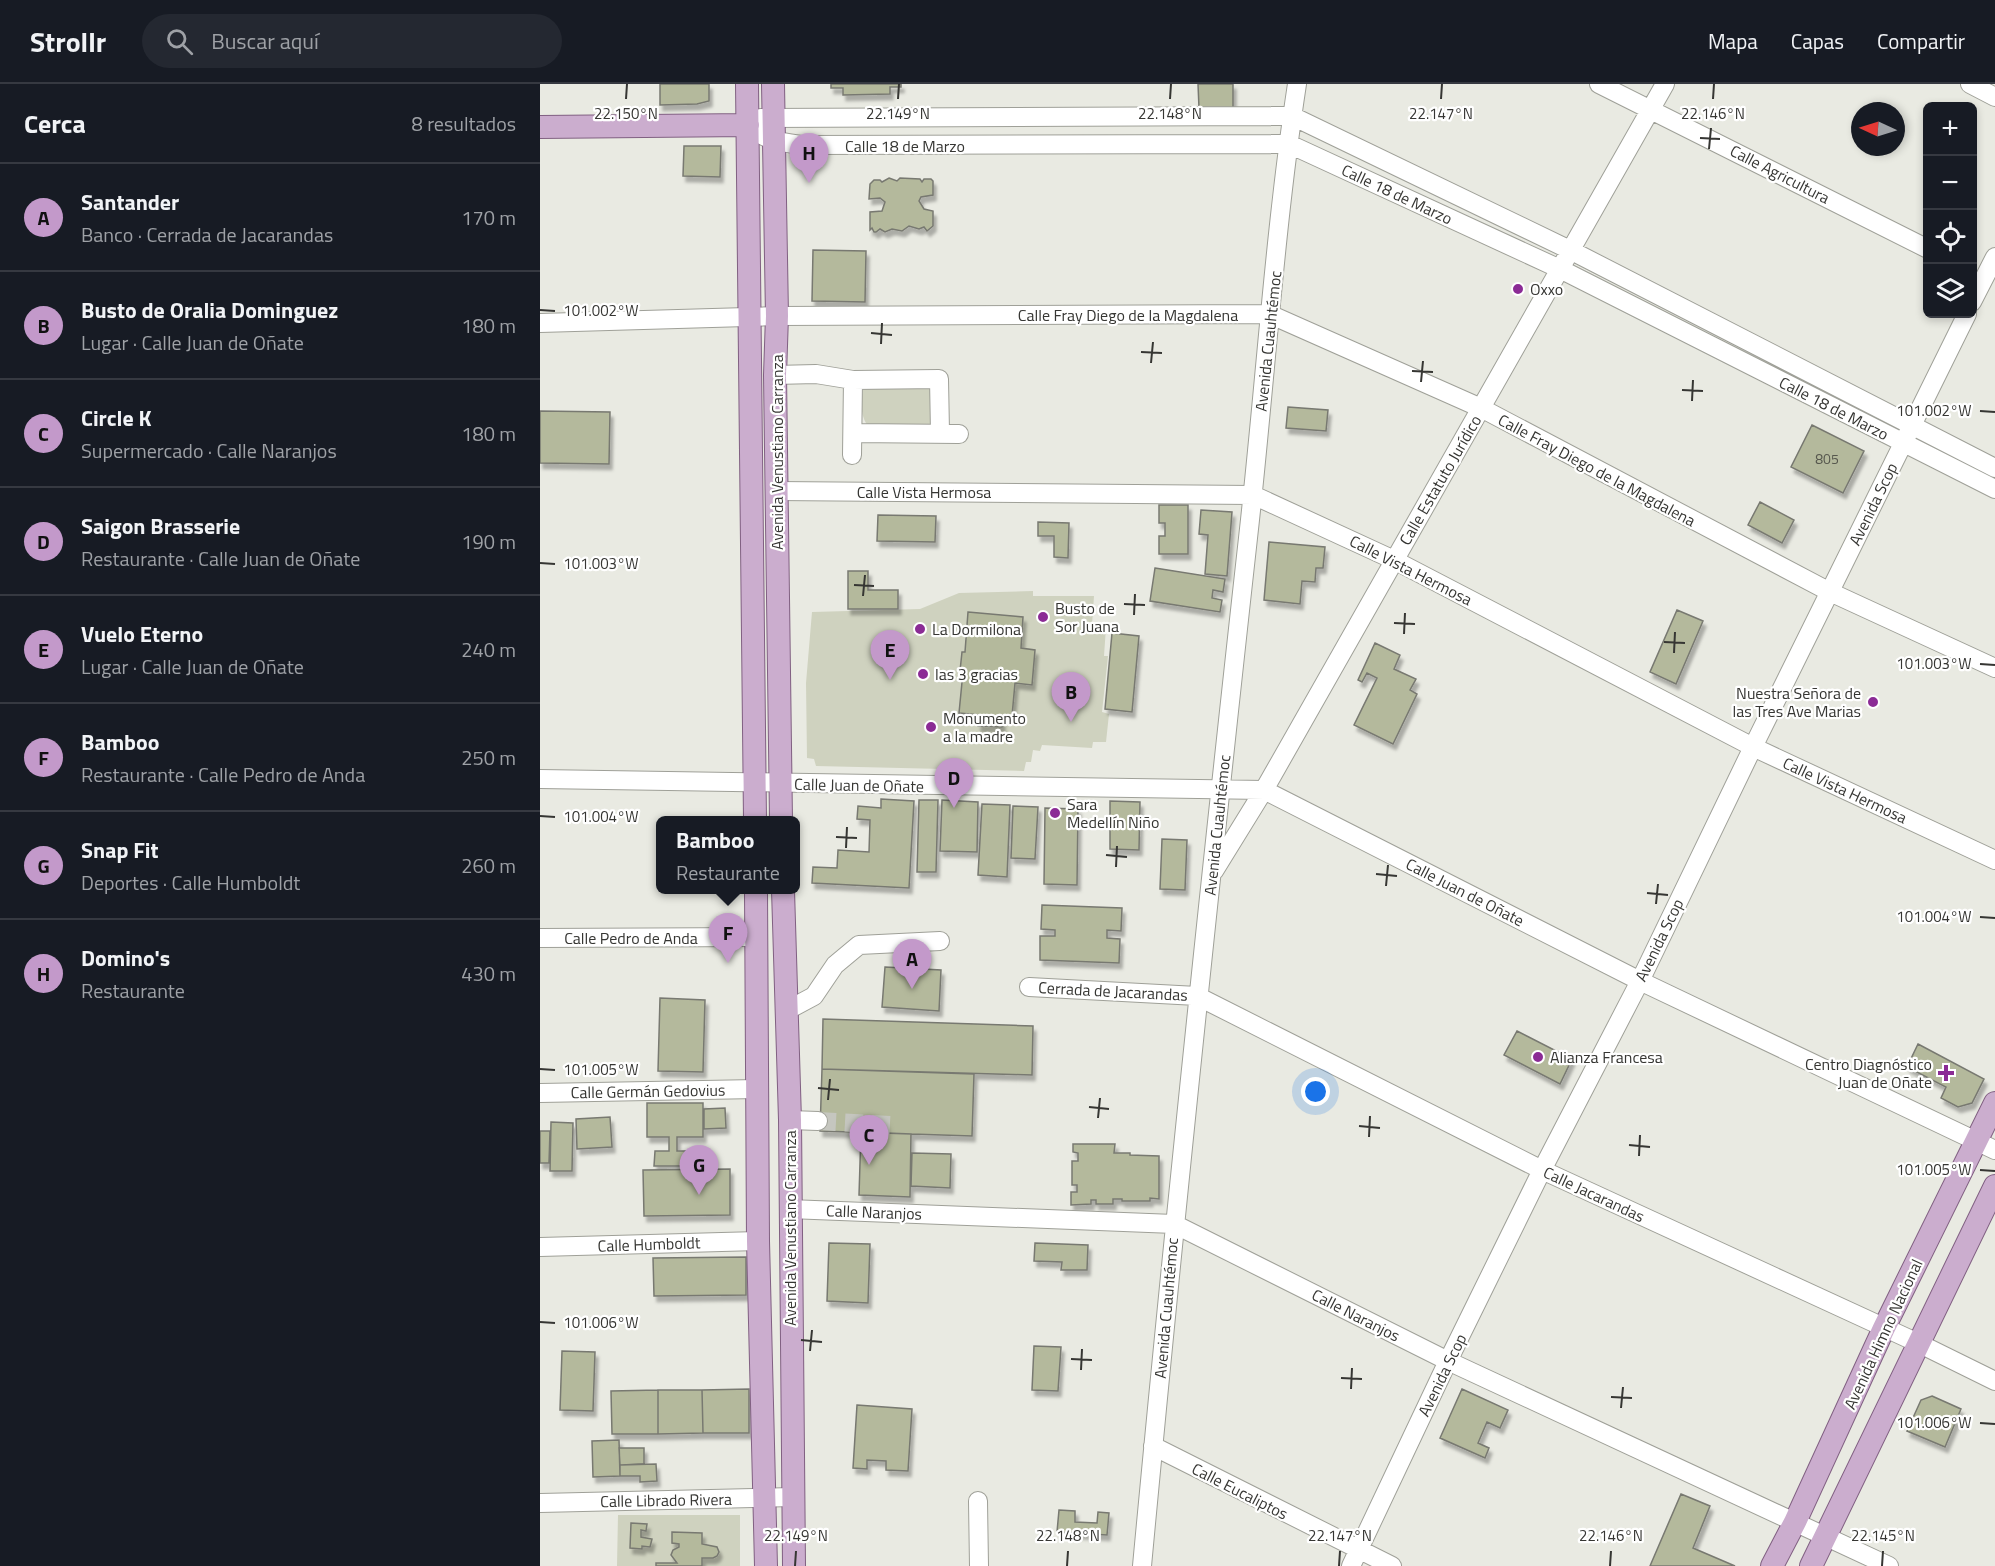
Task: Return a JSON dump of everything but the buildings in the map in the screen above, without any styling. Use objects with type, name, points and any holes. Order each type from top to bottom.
[{"type":"main road","name":"Avenida Venustiano Carranza","points":[[747,84],[755,816]]},
{"type":"main road","name":"Avenida Venustiano Carranza","points":[[772,84],[775,142],[776,491],[781,816]]},
{"type":"main road","points":[[540,127],[748,124]]},
{"type":"main road","name":"Avenida Venustiano Carranza","points":[[756,894],[758,1241],[766,1566]]},
{"type":"main road","name":"Avenida Venustiano Carranza","points":[[783,894],[790,1120],[794,1566]]},
{"type":"main road","name":"Avenida Himno Nacional","points":[[1772,1566],[1795,1522],[1884,1328],[1986,1145],[1995,1103]]},
{"type":"main road","points":[[1811,1566],[1995,1186]]},
{"type":"street","name":"Avenida Cuauhtémoc","points":[[1142,1566],[1197,996],[1253,495],[1269,314],[1297,84]]},
{"type":"street","name":"Calle Agricultura","points":[[1599,84],[1923,246]]},
{"type":"street","name":"Calle Estatuto Jurídico","points":[[1211,875],[1264,790],[1665,84]]},
{"type":"street","points":[[1970,84],[1995,97]]},
{"type":"street","name":"Calle 18 de Marzo","points":[[1995,468],[1570,250],[1292,116],[761,118],[748,124],[760,136],[775,142],[844,146],[1289,144],[1560,269],[1995,489]]},
{"type":"street","points":[[1977,292],[1995,257]]},
{"type":"street","name":"Calle Fray Diego de la Magdalena","points":[[540,323],[777,316],[1269,314],[1481,408],[1830,592],[1995,668]]},
{"type":"street","name":"Avenida Scop","points":[[1354,1558],[1542,1170],[1640,981],[1965,318]]},
{"type":"street","points":[[775,375],[816,374],[853,380],[939,379],[950,433],[853,433]]},
{"type":"street","points":[[852,455],[853,380]]},
{"type":"street","name":"Calle Vista Hermosa","points":[[776,491],[1253,495],[1394,560],[1753,747],[1995,860]]},
{"type":"street","name":"Calle Juan de Oñate","points":[[540,779],[1264,790],[1640,981],[1986,1145]]},
{"type":"street","name":"Calle Pedro de Anda","points":[[540,938],[757,937]]},
{"type":"street","points":[[786,1011],[814,996],[835,965],[859,945],[940,941]]},
{"type":"street","name":"Cerrada de Jacarandas","points":[[1029,987],[1197,996]]},
{"type":"street","name":"Calle Jacarandas","points":[[1197,996],[1542,1170],[1918,1343],[1995,1381]]},
{"type":"street","name":"Calle Germán Gedovius","points":[[540,1093],[757,1089]]},
{"type":"street","points":[[790,1120],[818,1121]]},
{"type":"street","name":"Calle Naranjos","points":[[789,1209],[1174,1224],[1448,1361],[1889,1566]]},
{"type":"street","name":"Calle Humboldt","points":[[540,1247],[758,1241]]},
{"type":"street","name":"Calle Eucaliptos","points":[[1153,1446],[1354,1558],[1392,1566]]},
{"type":"street","name":"Calle Librado Rivera","points":[[540,1503],[793,1497]]},
{"type":"street","points":[[978,1501],[979,1566]]},
{"type":"green space","points":[[868,387],[931,387],[934,420],[929,426],[867,425],[863,417],[862,403],[863,390]]},
{"type":"green space","points":[[1033,591],[1033,596],[1094,596],[1092,625],[1106,627],[1104,656],[1108,656],[1102,712],[1109,714],[1106,742],[1093,742],[1092,748],[1042,745],[1040,751],[1033,750],[1031,762],[1026,762],[1024,771],[816,766],[814,759],[807,758],[806,683],[812,612],[920,609],[959,593]]},
{"type":"green space","points":[[618,1515],[740,1515],[740,1566],[617,1566]]},
{"type":"tunnel","points":[[818,1121],[891,1125]]},
{"type":"place","name":"Domino's","points":[[809,183]]},
{"type":"place","name":"Oxxo","points":[[1518,289]]},
{"type":"place","name":"Busto de Sor Juana","points":[[1043,617]]},
{"type":"place","name":"La Dormilona","points":[[920,629]]},
{"type":"place","name":"las 3 gracias","points":[[923,674]]},
{"type":"place","name":"Vuelo Eterno","points":[[890,680]]},
{"type":"place","name":"Nuestra Señora de las Tres Ave Marias","points":[[1873,702]]},
{"type":"place","name":"Busto de Oralia Dominguez","points":[[1071,722]]},
{"type":"place","name":"Monumento a la madre","points":[[931,727]]},
{"type":"place","name":"Saigon Brasserie","points":[[954,808]]},
{"type":"place","name":"Sara Medellín Niño","points":[[1055,813]]},
{"type":"place","name":"Bamboo","points":[[728,963]]},
{"type":"place","name":"Santander","points":[[912,989]]},
{"type":"place","name":"Alianza Francesa","points":[[1538,1057]]},
{"type":"place","name":"Centro Diagnóstico Juan de Oñate","points":[[1946,1073]]},
{"type":"place","name":"Circle K","points":[[869,1165]]},
{"type":"place","name":"Snap Fit","points":[[699,1195]]}]
